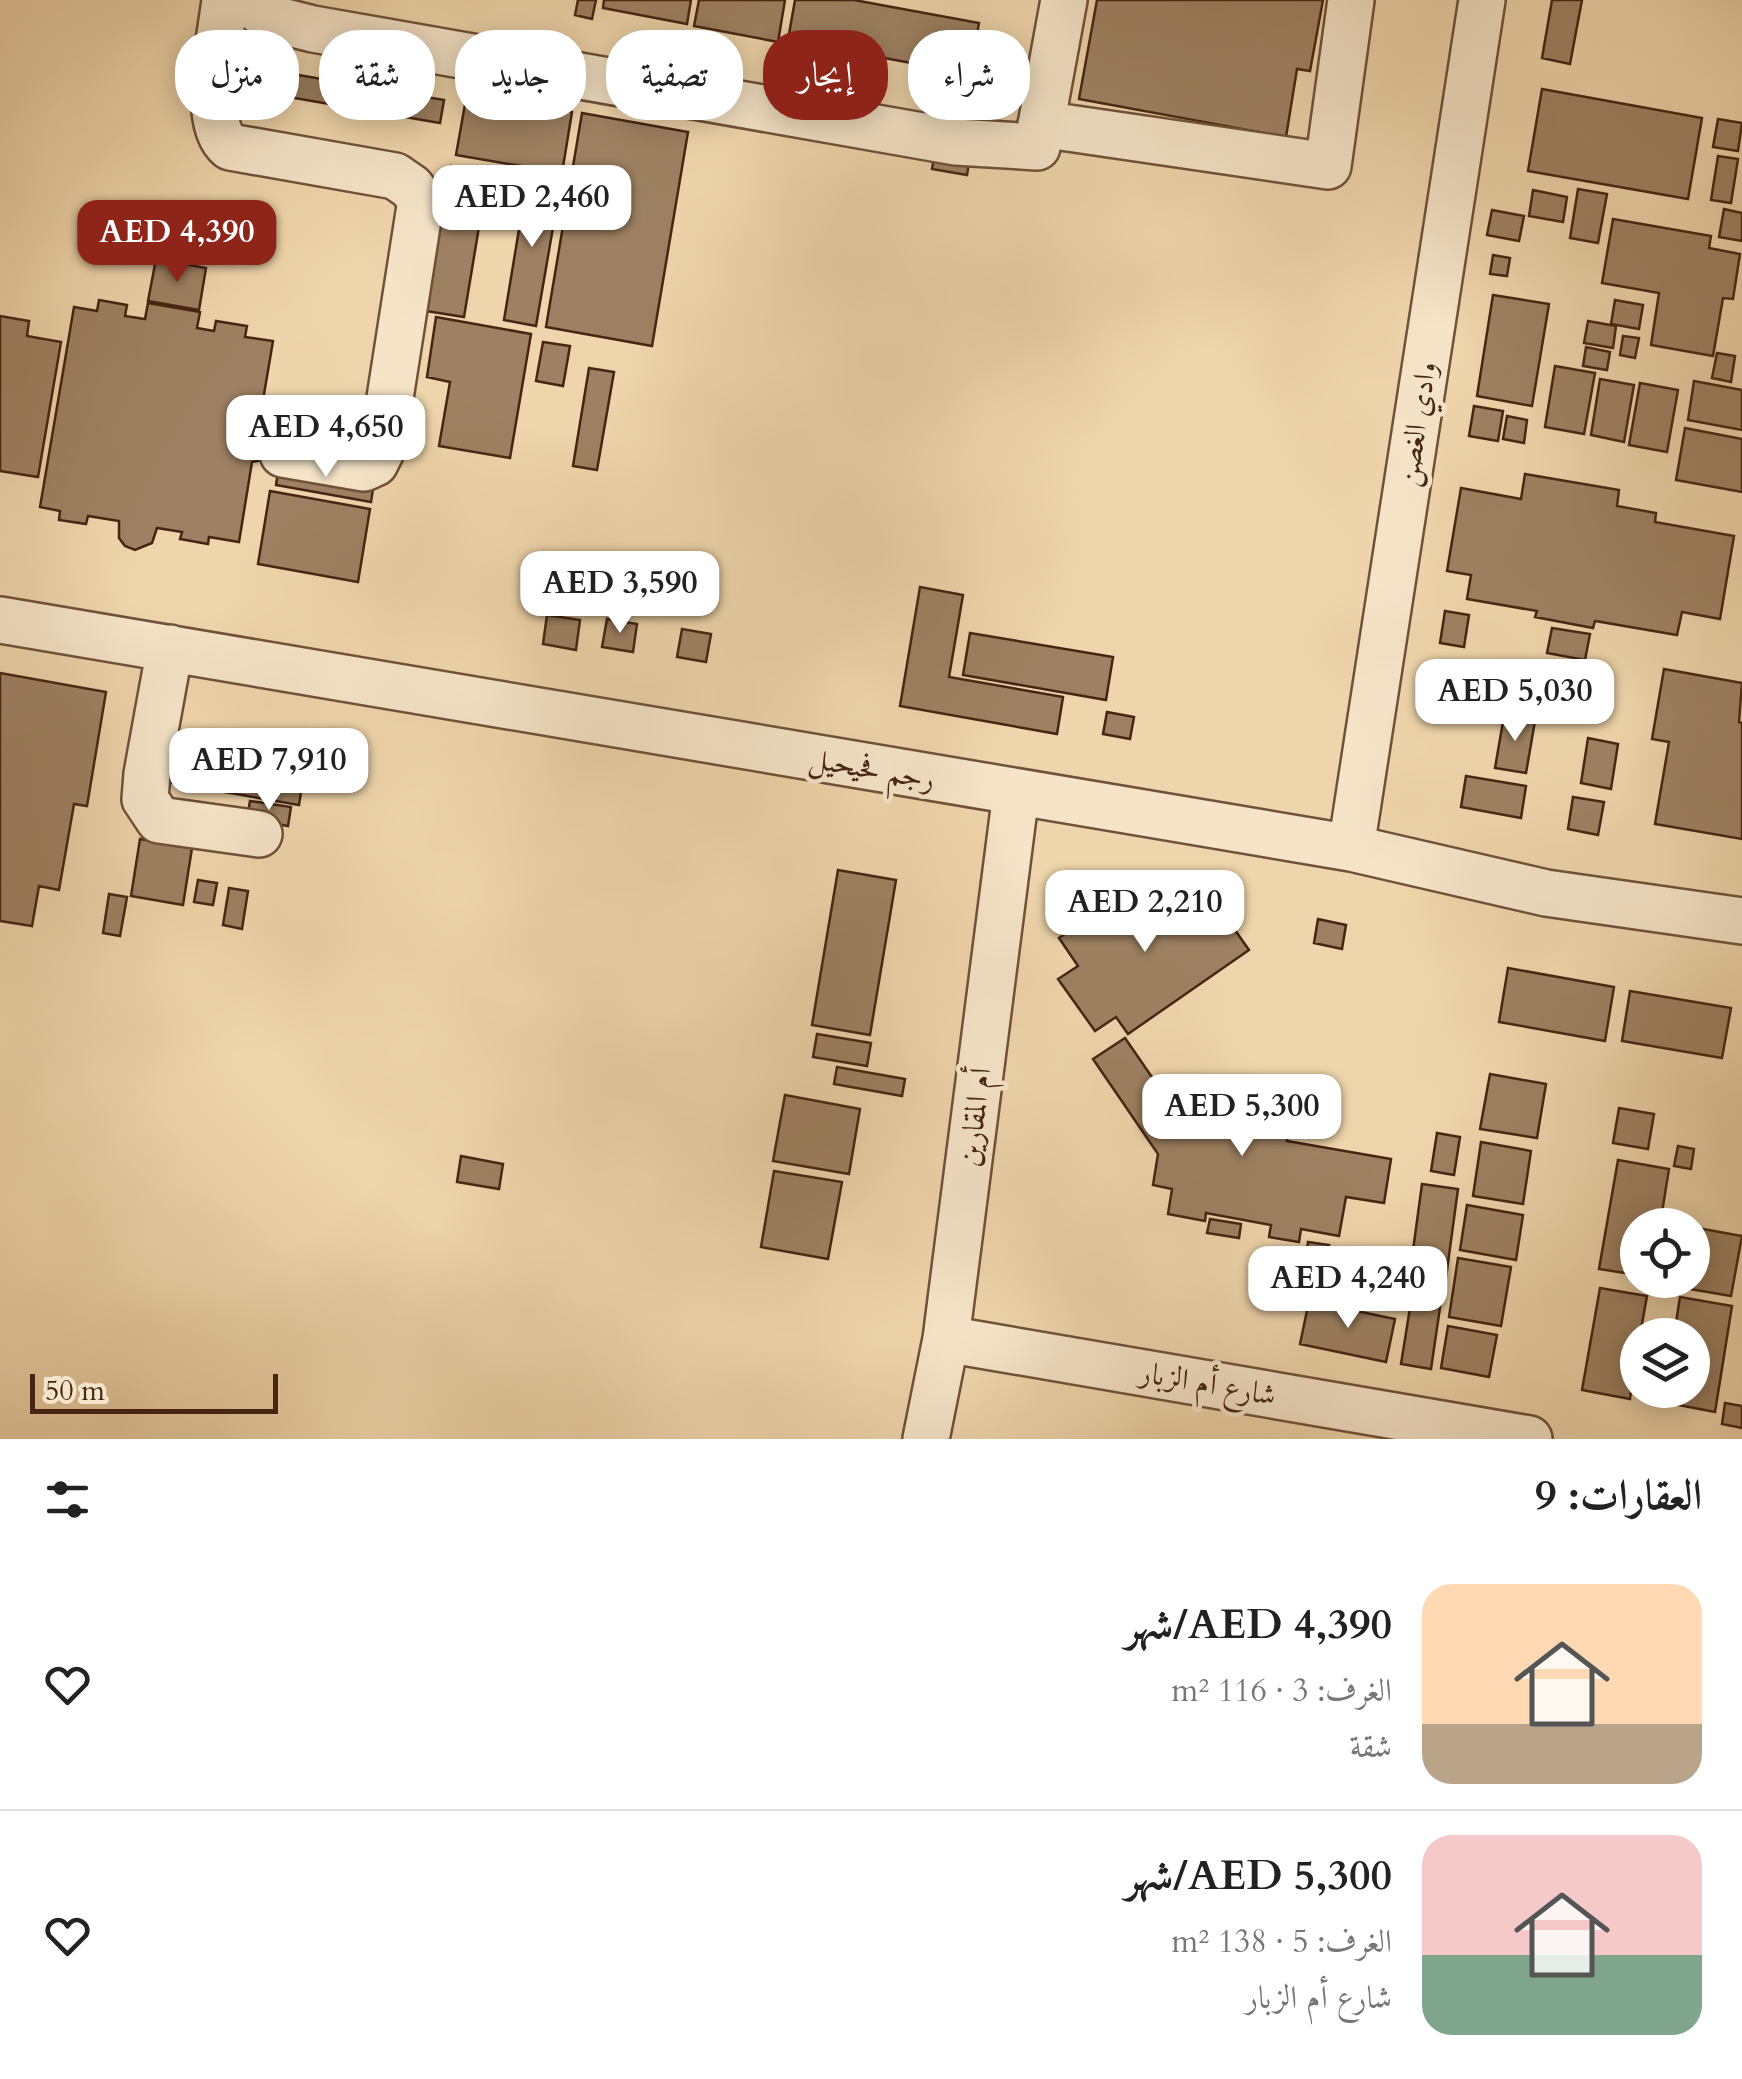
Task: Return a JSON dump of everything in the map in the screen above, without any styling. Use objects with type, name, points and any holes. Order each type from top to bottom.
[{"type":"street","points":[[225,0],[213,117],[221,140],[230,147],[395,176],[421,200],[382,449],[375,462],[364,468],[283,454]]},
{"type":"street","points":[[246,0],[269,18],[314,14],[956,142],[1037,147],[1064,0]]},
{"type":"street","points":[[1041,124],[1328,166],[1351,0]]},
{"type":"street","name":"وادي الغصن","points":[[1351,848],[1482,0]]},
{"type":"street","name":"رجم فحيحيل","points":[[0,620],[1351,848],[1546,893],[1742,921]]},
{"type":"street","points":[[170,648],[145,798],[159,820],[259,834]]},
{"type":"street","name":"أم المقارين","points":[[926,1439],[946,1339],[1016,793]]},
{"type":"street","name":"شارع أم الزبار","points":[[946,1339],[1529,1439]]},
{"type":"building","points":[[578,0],[596,0],[592,19],[575,15]]},
{"type":"building","points":[[604,0],[691,0],[687,24],[603,8]]},
{"type":"building","points":[[699,0],[785,0],[780,30],[763,30],[763,39],[743,35],[743,30],[694,26]]},
{"type":"building","points":[[795,0],[854,0],[979,23],[978,30],[908,30],[908,62],[888,59],[888,30],[790,30]]},
{"type":"building","points":[[1097,0],[1323,0],[1310,71],[1297,69],[1286,137],[1079,99]]},
{"type":"building","points":[[1552,0],[1582,0],[1570,64],[1542,58]]},
{"type":"building","points":[[299,75],[319,79],[319,102],[299,99]]},
{"type":"building","points":[[1542,89],[1702,118],[1688,199],[1528,171]]},
{"type":"building","points":[[435,98],[444,100],[440,123],[423,120],[435,120]]},
{"type":"building","points":[[586,114],[688,132],[652,346],[546,327],[581,120],[586,120]]},
{"type":"building","points":[[1718,119],[1742,123],[1738,151],[1713,147]]},
{"type":"building","points":[[462,120],[571,120],[562,173],[456,155]]},
{"type":"building","points":[[936,144],[971,151],[967,175],[932,169]]},
{"type":"building","points":[[1718,156],[1738,159],[1731,203],[1711,200]]},
{"type":"building","points":[[451,166],[488,173],[464,317],[426,311]]},
{"type":"building","points":[[528,175],[561,181],[536,326],[504,320]]},
{"type":"building","points":[[1578,189],[1607,194],[1598,243],[1570,238]]},
{"type":"building","points":[[1533,190],[1567,197],[1563,222],[1529,216]]},
{"type":"building","points":[[1724,209],[1742,213],[1742,241],[1719,237]]},
{"type":"building","points":[[1492,210],[1524,216],[1519,241],[1487,235]]},
{"type":"building","points":[[1613,219],[1711,236],[1709,248],[1740,254],[1733,299],[1723,298],[1713,356],[1651,345],[1659,293],[1602,283]]},
{"type":"building","points":[[1493,255],[1510,258],[1507,276],[1490,274]]},
{"type":"building","points":[[156,259],[206,268],[199,310],[148,301]]},
{"type":"building","points":[[1493,295],[1549,304],[1532,406],[1477,396]]},
{"type":"building","points":[[99,300],[127,305],[125,316],[145,319],[148,303],[200,312],[197,328],[214,331],[216,321],[247,326],[245,337],[273,341],[260,418],[273,428],[276,436],[263,460],[252,462],[239,542],[209,537],[208,544],[180,539],[182,532],[157,528],[152,543],[135,550],[119,538],[119,521],[88,516],[86,524],[59,520],[60,511],[40,507],[74,307],[97,311]]},
{"type":"building","points":[[1615,300],[1643,305],[1639,329],[1611,324]]},
{"type":"building","points":[[0,316],[29,321],[27,336],[61,342],[38,477],[0,471]]},
{"type":"building","points":[[436,317],[531,334],[510,458],[439,446],[450,382],[427,377]]},
{"type":"building","points":[[1588,321],[1616,326],[1613,348],[1584,343]]},
{"type":"building","points":[[1623,336],[1639,338],[1635,358],[1620,355]]},
{"type":"building","points":[[543,342],[570,346],[563,386],[536,381]]},
{"type":"building","points":[[1586,347],[1610,352],[1607,370],[1583,366]]},
{"type":"building","points":[[1717,353],[1735,356],[1731,382],[1712,378]]},
{"type":"building","points":[[1555,366],[1595,373],[1584,434],[1545,427]]},
{"type":"building","points":[[589,368],[614,372],[597,470],[573,466]]},
{"type":"building","points":[[1600,379],[1634,385],[1624,442],[1591,435]]},
{"type":"building","points":[[1694,381],[1742,390],[1742,430],[1688,420]]},
{"type":"building","points":[[1640,383],[1678,390],[1667,452],[1629,445]]},
{"type":"building","points":[[1474,406],[1503,411],[1498,441],[1469,436]]},
{"type":"building","points":[[1507,416],[1527,420],[1524,443],[1503,439]]},
{"type":"building","points":[[1685,428],[1742,439],[1742,492],[1676,480]]},
{"type":"building","points":[[280,459],[375,476],[371,502],[276,485]]},
{"type":"building","points":[[1525,474],[1619,490],[1617,506],[1656,513],[1655,522],[1734,536],[1720,619],[1682,612],[1677,635],[1595,621],[1593,628],[1535,617],[1537,611],[1467,599],[1471,575],[1447,571],[1461,488],[1521,499]]},
{"type":"building","points":[[270,491],[370,509],[358,582],[258,564]]},
{"type":"building","points":[[920,587],[963,595],[949,677],[1063,697],[1057,734],[900,706]]},
{"type":"building","points":[[1445,611],[1469,615],[1464,647],[1440,643]]},
{"type":"building","points":[[547,615],[580,620],[576,650],[543,644]]},
{"type":"building","points":[[607,619],[637,624],[633,652],[602,647]]},
{"type":"building","points":[[1552,628],[1590,634],[1585,660],[1547,653]]},
{"type":"building","points":[[682,629],[711,634],[706,662],[677,657]]},
{"type":"building","points":[[970,633],[1113,657],[1106,700],[963,675]]},
{"type":"building","points":[[1664,669],[1742,683],[1742,839],[1655,824],[1669,742],[1652,739]]},
{"type":"building","points":[[0,673],[106,692],[87,806],[74,804],[59,890],[39,886],[32,926],[0,921]]},
{"type":"building","points":[[1107,712],[1134,717],[1130,739],[1103,734]]},
{"type":"building","points":[[1504,716],[1535,721],[1526,773],[1495,768]]},
{"type":"building","points":[[176,731],[307,753],[299,805],[167,782]]},
{"type":"building","points":[[1588,738],[1618,744],[1611,789],[1581,783]]},
{"type":"building","points":[[1466,776],[1526,786],[1521,818],[1461,807]]},
{"type":"building","points":[[1573,797],[1604,802],[1598,835],[1568,829]]},
{"type":"building","points":[[250,801],[291,807],[288,826],[247,819]]},
{"type":"building","points":[[140,839],[192,848],[183,905],[131,896]]},
{"type":"building","points":[[838,870],[896,880],[870,1035],[812,1025]]},
{"type":"building","points":[[1146,877],[1172,915],[1207,890],[1249,950],[1128,1034],[1116,1017],[1095,1031],[1058,979],[1078,966],[1059,938]]},
{"type":"building","points":[[198,880],[217,883],[213,905],[194,902]]},
{"type":"building","points":[[229,888],[248,891],[242,929],[223,925]]},
{"type":"building","points":[[109,894],[127,897],[120,936],[103,933]]},
{"type":"building","points":[[1318,919],[1346,925],[1342,949],[1314,943]]},
{"type":"building","points":[[1508,968],[1614,987],[1605,1041],[1499,1022]]},
{"type":"building","points":[[1630,991],[1731,1008],[1722,1058],[1622,1041]]},
{"type":"building","points":[[817,1034],[871,1043],[867,1066],[813,1057]]},
{"type":"building","points":[[1125,1038],[1176,1112],[1208,1118],[1209,1110],[1231,1114],[1235,1093],[1271,1099],[1267,1120],[1289,1124],[1287,1141],[1391,1159],[1384,1203],[1346,1197],[1339,1236],[1301,1229],[1299,1242],[1269,1237],[1271,1225],[1206,1213],[1205,1221],[1168,1214],[1172,1189],[1153,1185],[1158,1154],[1093,1059]]},
{"type":"building","points":[[837,1067],[905,1079],[902,1096],[834,1084]]},
{"type":"building","points":[[1490,1074],[1546,1084],[1537,1138],[1480,1129]]},
{"type":"building","points":[[785,1095],[860,1109],[849,1174],[773,1161]]},
{"type":"building","points":[[1619,1108],[1654,1114],[1648,1149],[1613,1143]]},
{"type":"building","points":[[1437,1133],[1460,1137],[1454,1175],[1431,1171]]},
{"type":"building","points":[[1481,1142],[1531,1151],[1523,1204],[1473,1196]]},
{"type":"building","points":[[1678,1146],[1694,1149],[1691,1169],[1674,1166]]},
{"type":"building","points":[[461,1156],[503,1164],[499,1189],[457,1182]]},
{"type":"building","points":[[1618,1160],[1669,1169],[1663,1208],[1620,1208],[1620,1272],[1599,1269]]},
{"type":"building","points":[[774,1171],[842,1182],[828,1259],[761,1247]]},
{"type":"building","points":[[1422,1184],[1458,1189],[1445,1285],[1409,1280]]},
{"type":"building","points":[[1467,1205],[1523,1215],[1516,1260],[1460,1250]]},
{"type":"building","points":[[1210,1219],[1241,1224],[1239,1238],[1207,1233]]},
{"type":"building","points":[[1710,1230],[1742,1236],[1731,1296],[1710,1292]]},
{"type":"building","points":[[1308,1242],[1329,1245],[1325,1266],[1305,1263]]},
{"type":"building","points":[[1458,1258],[1511,1267],[1501,1326],[1449,1317]]},
{"type":"building","points":[[1600,1288],[1620,1291],[1620,1298],[1647,1298],[1643,1318],[1620,1318],[1620,1397],[1582,1390]]},
{"type":"building","points":[[1413,1289],[1442,1294],[1431,1369],[1401,1364]]},
{"type":"building","points":[[1680,1298],[1732,1306],[1715,1412],[1694,1408],[1710,1408],[1710,1318],[1677,1318]]},
{"type":"building","points":[[1309,1301],[1395,1319],[1386,1362],[1300,1344]]},
{"type":"building","points":[[1448,1326],[1497,1335],[1489,1377],[1441,1368]]},
{"type":"building","points":[[1725,1403],[1742,1406],[1742,1428],[1722,1424]]}]
